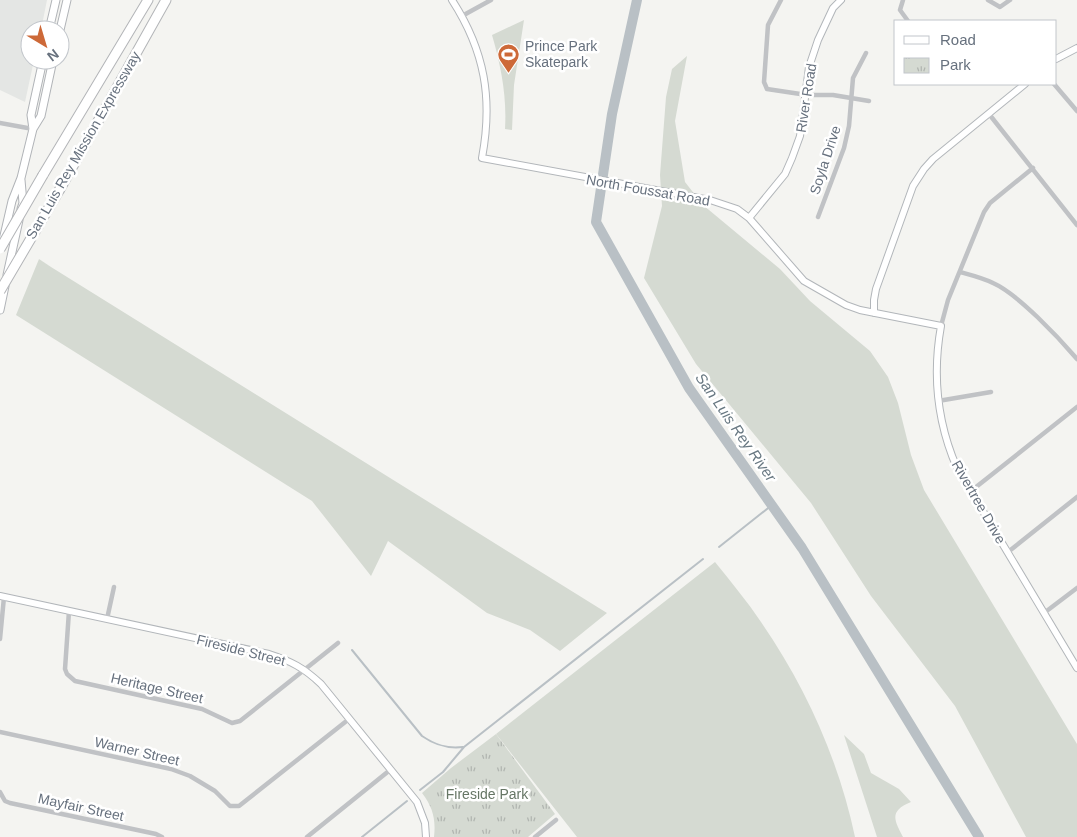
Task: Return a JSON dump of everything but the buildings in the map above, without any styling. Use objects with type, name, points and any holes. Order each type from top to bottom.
[{"type":"highway","name":"San Luis Rey Mission Expressway","points":[[0,251],[43,175],[148,0]]},
{"type":"highway","name":"San Luis Rey Mission Expressway","points":[[0,291],[60,189],[166,0]]},
{"type":"main road","points":[[51,20],[56,0]]},
{"type":"main road","points":[[62,20],[66,0]]},
{"type":"main road","points":[[33,129],[30,115],[41,70]]},
{"type":"main road","points":[[0,251],[33,129],[41,116],[51,70]]},
{"type":"main road","points":[[0,310],[22,203],[21,178]]},
{"type":"street","name":"North Foussat Road","points":[[452,0],[474,42],[484,76],[487,130],[482,158],[710,200],[737,209],[749,218],[804,281],[860,310],[941,326]]},
{"type":"street","points":[[462,16],[491,0]]},
{"type":"street","points":[[781,0],[768,25],[764,82],[767,89],[833,95],[869,101]]},
{"type":"street","name":"River Road","points":[[749,218],[785,174],[800,136],[809,68],[818,40],[833,8],[841,0]]},
{"type":"street","points":[[903,0],[900,10],[907,20]]},
{"type":"street","points":[[988,0],[1000,7],[1010,0]]},
{"type":"street","points":[[1057,59],[1077,48]]},
{"type":"street","name":"Soyla Drive","points":[[818,217],[844,148],[849,126],[853,78],[866,53]]},
{"type":"street","points":[[874,313],[876,289],[912,186],[933,159],[1025,85]]},
{"type":"street","points":[[1055,85],[1077,111]]},
{"type":"street","points":[[989,114],[1077,225]]},
{"type":"street","points":[[0,123],[33,129]]},
{"type":"street","name":"Rivertree Drive","points":[[1032,168],[990,203],[984,212],[948,300],[941,326],[936,371],[938,401],[948,446],[957,468],[1077,668]]},
{"type":"street","points":[[960,272],[992,282],[1001,287],[1064,344],[1077,359]]},
{"type":"street","points":[[938,401],[991,392]]},
{"type":"street","points":[[970,491],[1077,407]]},
{"type":"street","points":[[1008,552],[1077,497]]},
{"type":"street","points":[[107,619],[114,587]]},
{"type":"street","points":[[1044,613],[1077,588]]},
{"type":"street","points":[[0,639],[2,596]]},
{"type":"street","name":"Fireside Street","points":[[2,596],[269,654],[290,661],[305,670],[321,684],[417,802],[426,823],[426,837]]},
{"type":"street","name":"Heritage Street","points":[[68,611],[65,669],[66,674],[75,681],[202,708],[232,723],[240,721],[338,643]]},
{"type":"street","name":"Warner Street","points":[[0,732],[171,769],[190,776],[215,791],[230,806],[234,807],[239,806],[349,719]]},
{"type":"street","points":[[307,837],[390,770]]},
{"type":"street","name":"Mayfair Street","points":[[0,792],[5,801],[10,803],[156,834],[162,837]]},
{"type":"street","points":[[536,837],[556,820]]},
{"type":"shaded area","points":[[0,0],[47,0],[43,20],[20,20],[20,70],[32,70],[25,102],[0,90]]},
{"type":"green space","name":"Prince Park Skatepark","points":[[524,20],[514,85],[512,130],[505,129],[503,81],[492,35]]},
{"type":"green space","points":[[687,56],[675,121],[685,182],[703,205],[780,269],[810,301],[870,351],[888,377],[898,403],[911,455],[924,490],[1077,744],[1077,837],[1026,837],[955,706],[871,596],[811,503],[696,364],[644,278],[662,206],[660,175],[666,97],[672,69]]},
{"type":"green space","points":[[39,259],[607,613],[560,651],[530,630],[487,613],[388,541],[371,576],[312,501],[16,315]]},
{"type":"green space","points":[[715,562],[761,622],[792,672],[806,699],[819,725],[840,780],[855,837],[577,837],[496,734]]},
{"type":"green space","name":"Fireside Park","points":[[496,734],[555,814],[528,837],[434,837],[435,825],[433,814],[429,803],[422,793]]},
{"type":"green space","points":[[844,735],[864,754],[871,773],[899,789],[911,802],[899,809],[895,816],[897,826],[903,837],[877,837]]},
{"type":"waterway","name":"San Luis Rey River","points":[[637,0],[612,114],[596,222],[689,388],[802,548],[979,837]]},
{"type":"waterway","points":[[719,547],[772,505]]},
{"type":"waterway","points":[[420,790],[443,772],[464,747],[703,559]]},
{"type":"waterway","points":[[352,650],[422,736],[441,746],[463,747]]},
{"type":"waterway","points":[[362,837],[407,801]]},
{"type":"place","name":"Prince Park Skatepark","points":[[509,73]]}]
